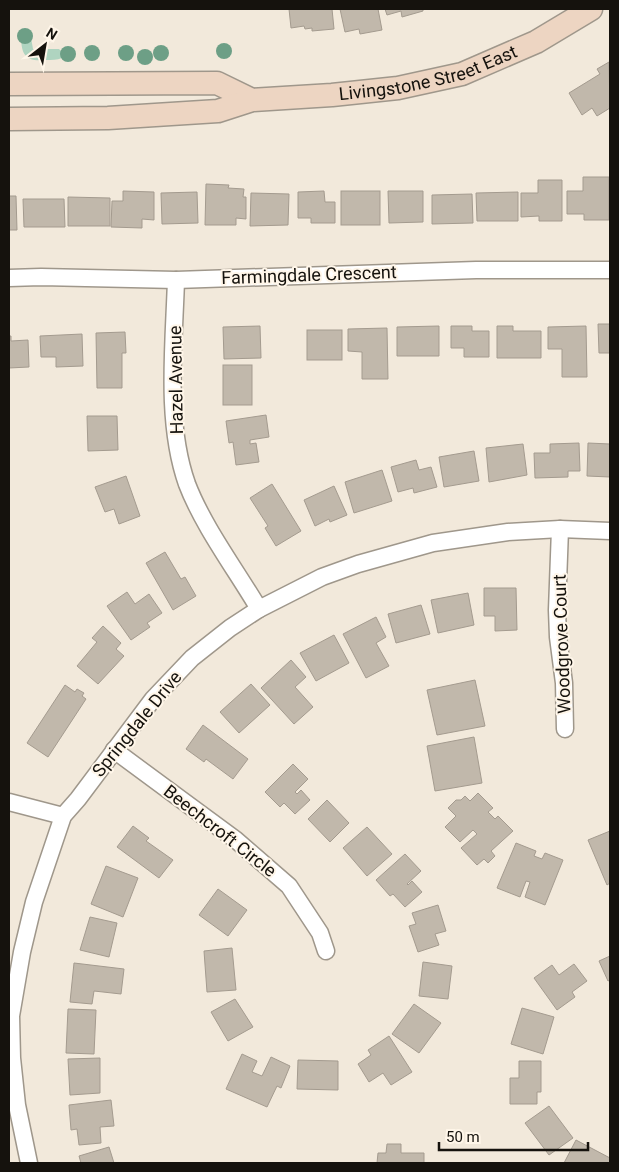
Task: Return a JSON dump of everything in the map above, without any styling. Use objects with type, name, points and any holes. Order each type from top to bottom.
[{"type":"street","name":"Livingstone Street East","points":[[9,119],[108,118],[218,111],[252,100],[332,95],[398,88],[462,74],[536,42],[591,9]]},
{"type":"street","name":"Livingstone Street East","points":[[9,84],[217,83],[252,100]]},
{"type":"street","name":"Farmingdale Crescent","points":[[9,278],[41,276],[176,280],[476,270],[610,270]]},
{"type":"street","name":"Hazel Avenue","points":[[176,280],[173,412],[177,446],[187,483],[201,514],[259,609]]},
{"type":"street","name":"Springdale Drive","points":[[29,1163],[17,1105],[10,1016],[34,902],[63,816],[153,699],[192,658],[230,628],[259,609],[322,577],[358,564],[434,543],[508,532],[560,529],[610,530]]},
{"type":"street","name":"Woodgrove Court","points":[[560,529],[557,610],[564,683],[565,729]]},
{"type":"street","name":"Beechcroft Circle","points":[[114,750],[236,840],[289,886],[320,933],[326,951]]},
{"type":"street","points":[[9,802],[63,816]]},
{"type":"green space","points":[[24,30],[30,32],[33,49],[59,49],[63,53],[62,58],[33,60],[28,58],[22,46],[21,33]]},
{"type":"building","points":[[289,9],[332,9],[334,29],[312,31],[312,28],[305,29],[304,26],[291,28]]},
{"type":"building","points":[[340,9],[378,9],[382,30],[360,34],[359,29],[345,32]]},
{"type":"building","points":[[385,9],[423,9],[423,11],[402,17],[401,11],[387,15]]},
{"type":"building","points":[[609,62],[610,108],[597,116],[592,108],[582,115],[569,93],[600,74],[597,69]]},
{"type":"building","points":[[583,177],[609,177],[609,220],[584,220],[584,214],[567,214],[567,191],[583,191]]},
{"type":"building","points":[[538,180],[562,180],[562,221],[539,221],[539,216],[521,217],[521,193],[538,193]]},
{"type":"building","points":[[206,184],[229,185],[228,188],[244,189],[243,197],[246,197],[246,219],[236,218],[236,225],[205,225]]},
{"type":"building","points":[[123,191],[154,192],[154,220],[142,219],[142,228],[111,227],[112,201],[123,201]]},
{"type":"building","points":[[324,191],[325,202],[335,202],[335,223],[311,223],[311,218],[298,218],[298,192]]},
{"type":"building","points":[[341,191],[380,191],[380,225],[341,225]]},
{"type":"building","points":[[388,191],[423,191],[423,222],[389,223]]},
{"type":"building","points":[[197,192],[198,223],[162,224],[161,193]]},
{"type":"building","points":[[518,192],[518,221],[477,221],[476,193]]},
{"type":"building","points":[[251,193],[289,194],[288,225],[250,226]]},
{"type":"building","points":[[472,194],[473,223],[432,224],[432,195]]},
{"type":"building","points":[[9,196],[16,196],[17,230],[9,230]]},
{"type":"building","points":[[68,197],[110,198],[110,226],[68,226]]},
{"type":"building","points":[[23,199],[64,199],[65,227],[24,227]]},
{"type":"building","points":[[598,324],[610,324],[610,353],[599,353]]},
{"type":"building","points":[[260,326],[261,358],[224,359],[223,327]]},
{"type":"building","points":[[439,326],[439,356],[397,356],[397,327]]},
{"type":"building","points":[[451,326],[472,326],[472,331],[489,331],[489,357],[464,357],[464,348],[451,348]]},
{"type":"building","points":[[497,326],[513,326],[513,331],[541,331],[541,358],[497,358]]},
{"type":"building","points":[[586,326],[587,377],[562,377],[562,349],[548,349],[548,327]]},
{"type":"building","points":[[387,328],[388,379],[362,379],[362,352],[348,351],[348,329]]},
{"type":"building","points":[[307,330],[342,330],[342,360],[307,360]]},
{"type":"building","points":[[125,332],[126,353],[122,353],[122,388],[97,388],[96,333]]},
{"type":"building","points":[[82,334],[83,366],[56,367],[56,357],[41,357],[40,336]]},
{"type":"building","points":[[9,336],[11,336],[11,341],[28,340],[29,367],[9,368]]},
{"type":"building","points":[[223,365],[252,365],[252,405],[223,405]]},
{"type":"building","points":[[266,415],[269,437],[250,440],[250,444],[256,443],[259,462],[236,465],[233,442],[229,443],[226,421]]},
{"type":"building","points":[[87,416],[117,416],[118,450],[88,451]]},
{"type":"building","points":[[579,443],[580,471],[568,471],[568,477],[535,478],[534,453],[550,453],[550,444]]},
{"type":"building","points":[[588,443],[610,444],[610,477],[587,476]]},
{"type":"building","points":[[523,444],[527,475],[489,482],[486,448]]},
{"type":"building","points":[[474,451],[479,481],[444,487],[439,457]]},
{"type":"building","points":[[416,460],[419,470],[431,467],[437,487],[414,493],[413,488],[398,492],[391,467]]},
{"type":"building","points":[[382,470],[392,501],[354,513],[345,482]]},
{"type":"building","points":[[126,476],[140,516],[119,524],[114,509],[105,512],[95,487]]},
{"type":"building","points":[[272,484],[301,531],[276,546],[265,528],[268,526],[250,498]]},
{"type":"building","points":[[334,486],[347,515],[330,522],[329,519],[315,526],[304,500]]},
{"type":"building","points":[[165,552],[181,579],[185,577],[196,596],[173,610],[146,563]]},
{"type":"building","points":[[484,588],[516,588],[517,630],[495,631],[495,616],[484,616]]},
{"type":"building","points":[[127,592],[135,604],[149,594],[162,613],[147,623],[150,627],[131,640],[107,606]]},
{"type":"building","points":[[468,593],[474,625],[438,633],[431,600]]},
{"type":"building","points":[[421,605],[430,634],[396,643],[388,614]]},
{"type":"building","points":[[376,617],[386,637],[376,643],[389,666],[366,678],[343,634]]},
{"type":"building","points":[[103,626],[121,643],[116,649],[124,656],[98,684],[77,666],[97,642],[92,638]]},
{"type":"building","points":[[334,635],[349,663],[316,681],[300,653]]},
{"type":"building","points":[[291,660],[306,677],[295,687],[313,707],[294,724],[261,688]]},
{"type":"building","points":[[475,680],[485,726],[437,735],[427,690]]},
{"type":"building","points":[[251,684],[270,705],[239,733],[220,712]]},
{"type":"building","points":[[65,685],[75,692],[77,689],[84,693],[82,696],[86,699],[48,757],[27,743]]},
{"type":"building","points":[[203,725],[248,759],[233,779],[206,759],[204,762],[186,749]]},
{"type":"building","points":[[474,737],[482,783],[435,791],[427,746]]},
{"type":"building","points":[[293,764],[308,779],[295,792],[297,794],[301,790],[310,800],[295,814],[284,803],[280,807],[265,792]]},
{"type":"building","points":[[478,793],[493,808],[488,812],[495,819],[498,816],[513,831],[491,851],[495,856],[488,863],[484,859],[477,865],[461,848],[477,834],[473,830],[460,842],[445,827],[456,816],[448,808],[456,800],[461,800],[465,796],[470,801]]},
{"type":"building","points":[[327,800],[349,823],[330,842],[308,819]]},
{"type":"building","points":[[133,826],[149,838],[146,841],[173,860],[159,878],[117,847]]},
{"type":"building","points":[[367,827],[392,854],[367,876],[343,848]]},
{"type":"building","points":[[610,831],[610,883],[607,885],[588,840]]},
{"type":"building","points":[[516,843],[536,851],[534,856],[542,859],[545,853],[563,860],[545,905],[525,897],[530,882],[526,881],[520,897],[497,888]]},
{"type":"building","points":[[405,854],[421,871],[407,884],[412,881],[422,892],[405,907],[393,894],[390,896],[376,880]]},
{"type":"building","points":[[106,866],[138,878],[123,917],[91,904]]},
{"type":"building","points":[[218,889],[247,910],[228,936],[199,915]]},
{"type":"building","points":[[438,905],[446,931],[435,934],[439,945],[418,952],[409,926],[416,924],[412,913]]},
{"type":"building","points":[[90,917],[117,923],[109,957],[80,950]]},
{"type":"building","points":[[232,948],[236,990],[207,992],[204,951]]},
{"type":"building","points":[[610,956],[610,980],[608,981],[599,961]]},
{"type":"building","points":[[423,962],[452,966],[448,999],[419,996]]},
{"type":"building","points":[[74,963],[124,969],[121,994],[94,991],[92,1004],[70,1002]]},
{"type":"building","points":[[574,964],[587,981],[572,992],[575,997],[557,1010],[534,978],[552,965],[559,975]]},
{"type":"building","points":[[235,999],[253,1027],[228,1041],[211,1012]]},
{"type":"building","points":[[414,1004],[441,1023],[419,1053],[392,1034]]},
{"type":"building","points":[[522,1008],[554,1017],[543,1054],[511,1044]]},
{"type":"building","points":[[68,1009],[96,1010],[94,1054],[66,1053]]},
{"type":"building","points":[[389,1036],[412,1072],[391,1085],[383,1073],[369,1082],[358,1064],[371,1055],[368,1050]]},
{"type":"building","points":[[242,1054],[257,1061],[252,1072],[262,1076],[271,1057],[290,1066],[281,1088],[277,1086],[267,1107],[226,1089]]},
{"type":"building","points":[[100,1058],[100,1093],[70,1095],[68,1059]]},
{"type":"building","points":[[298,1060],[338,1061],[338,1090],[297,1089]]},
{"type":"building","points":[[519,1061],[541,1061],[541,1092],[537,1092],[537,1104],[510,1104],[510,1078],[519,1078]]},
{"type":"building","points":[[111,1100],[114,1126],[100,1127],[101,1143],[79,1145],[77,1129],[71,1130],[69,1105]]},
{"type":"building","points":[[549,1106],[573,1138],[549,1155],[525,1123]]},
{"type":"building","points":[[576,1140],[610,1158],[610,1163],[564,1163]]},
{"type":"building","points":[[387,1144],[401,1144],[401,1153],[424,1153],[424,1163],[377,1163],[378,1153],[386,1153]]},
{"type":"building","points":[[109,1147],[114,1163],[81,1163],[79,1156]]}]
